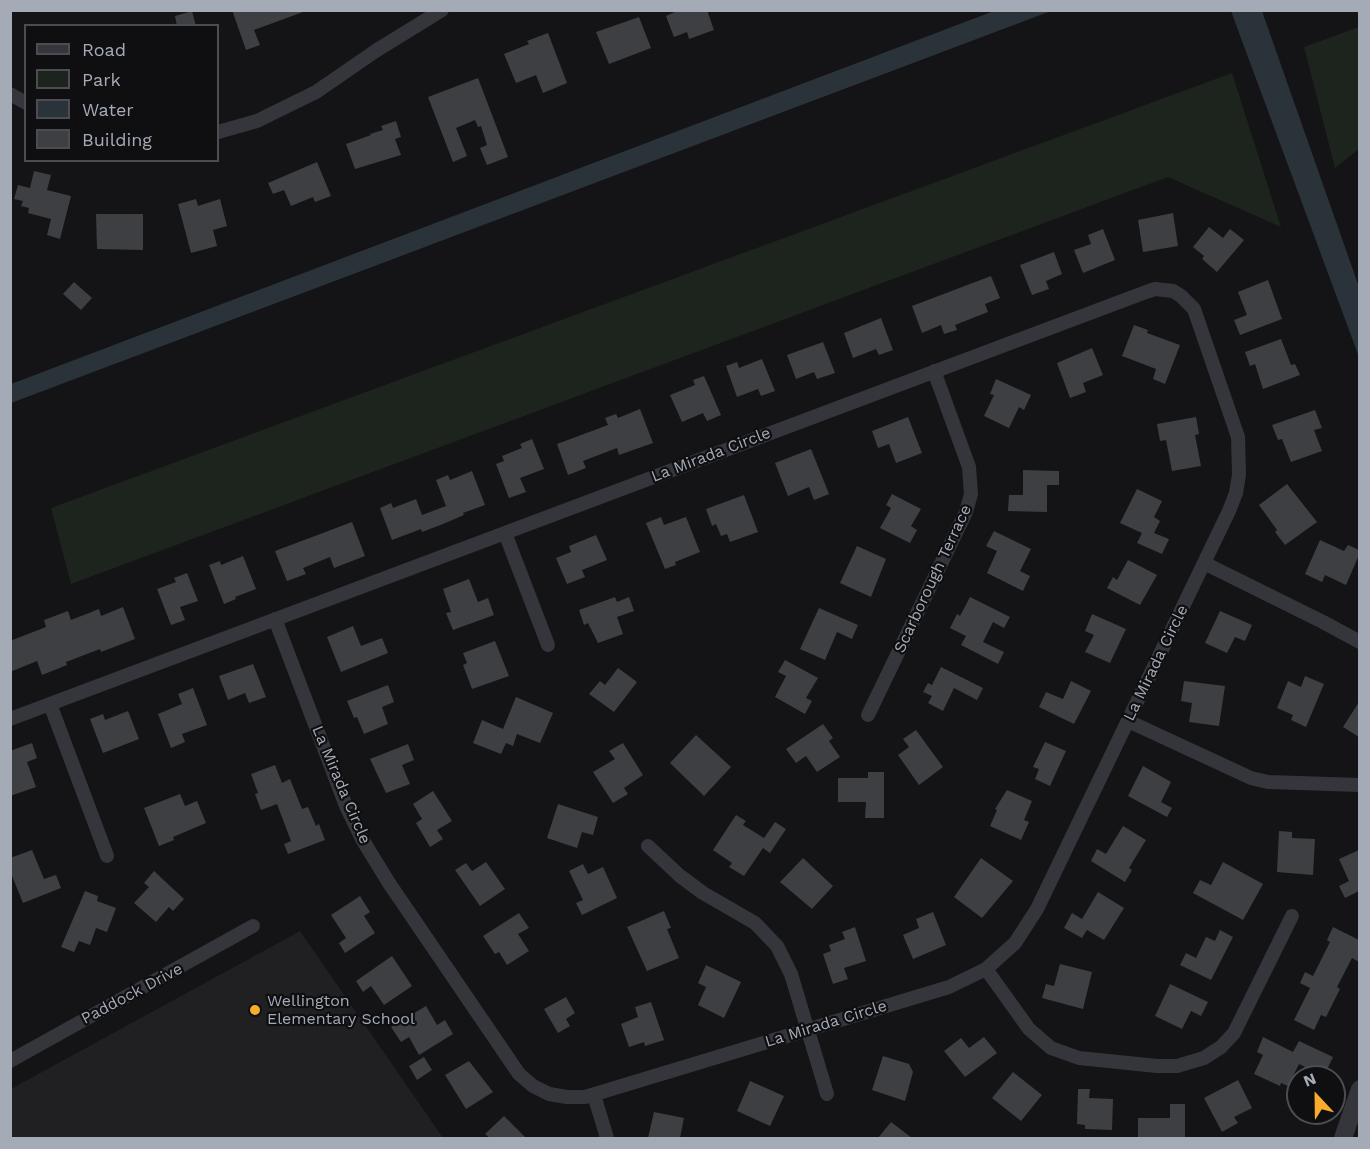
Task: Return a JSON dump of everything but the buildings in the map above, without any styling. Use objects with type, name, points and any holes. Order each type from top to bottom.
[{"type":"street","points":[[219,132],[256,121],[316,92],[377,50],[442,10]]},
{"type":"street","points":[[10,94],[24,102]]},
{"type":"street","name":"La Mirada Circle","points":[[10,719],[1146,291],[1164,289],[1181,296],[1194,309],[1238,436],[1240,456],[1236,493],[1229,511],[1028,926],[1015,943],[986,969],[949,987],[594,1095],[576,1098],[558,1096],[540,1090],[519,1074],[395,893],[371,855],[346,806],[275,620]]},
{"type":"street","name":"Scarborough Terrace","points":[[868,715],[966,512],[971,494],[969,467],[934,371]]},
{"type":"street","points":[[506,533],[548,645]]},
{"type":"street","points":[[1204,563],[1323,621],[1359,642]]},
{"type":"street","points":[[50,704],[108,856]]},
{"type":"street","points":[[1128,720],[1251,778],[1268,782],[1356,786]]},
{"type":"street","points":[[648,846],[680,876],[703,893],[755,923],[771,938],[787,964],[827,1094]]},
{"type":"street","points":[[986,969],[1029,1029],[1051,1048],[1079,1058],[1177,1066],[1204,1058],[1221,1047],[1234,1033],[1292,916]]},
{"type":"street","name":"Paddock Drive","points":[[10,1061],[253,926]]},
{"type":"street","points":[[1342,1138],[1359,1089]]},
{"type":"street","points":[[594,1095],[607,1138]]},
{"type":"shaded area","name":"Wellington Elementary School","points":[[300,931],[443,1138],[11,1138],[11,1089]]},
{"type":"green space","points":[[1359,27],[1359,149],[1335,168],[1304,47]]},
{"type":"green space","points":[[1232,73],[1281,227],[1168,177],[71,584],[51,508]]},
{"type":"water","points":[[994,11],[1051,11],[11,403],[11,384]]},
{"type":"water","points":[[1231,11],[1262,11],[1359,287],[1359,357]]},
{"type":"place","name":"Wellington Elementary School","points":[[255,1010]]}]
